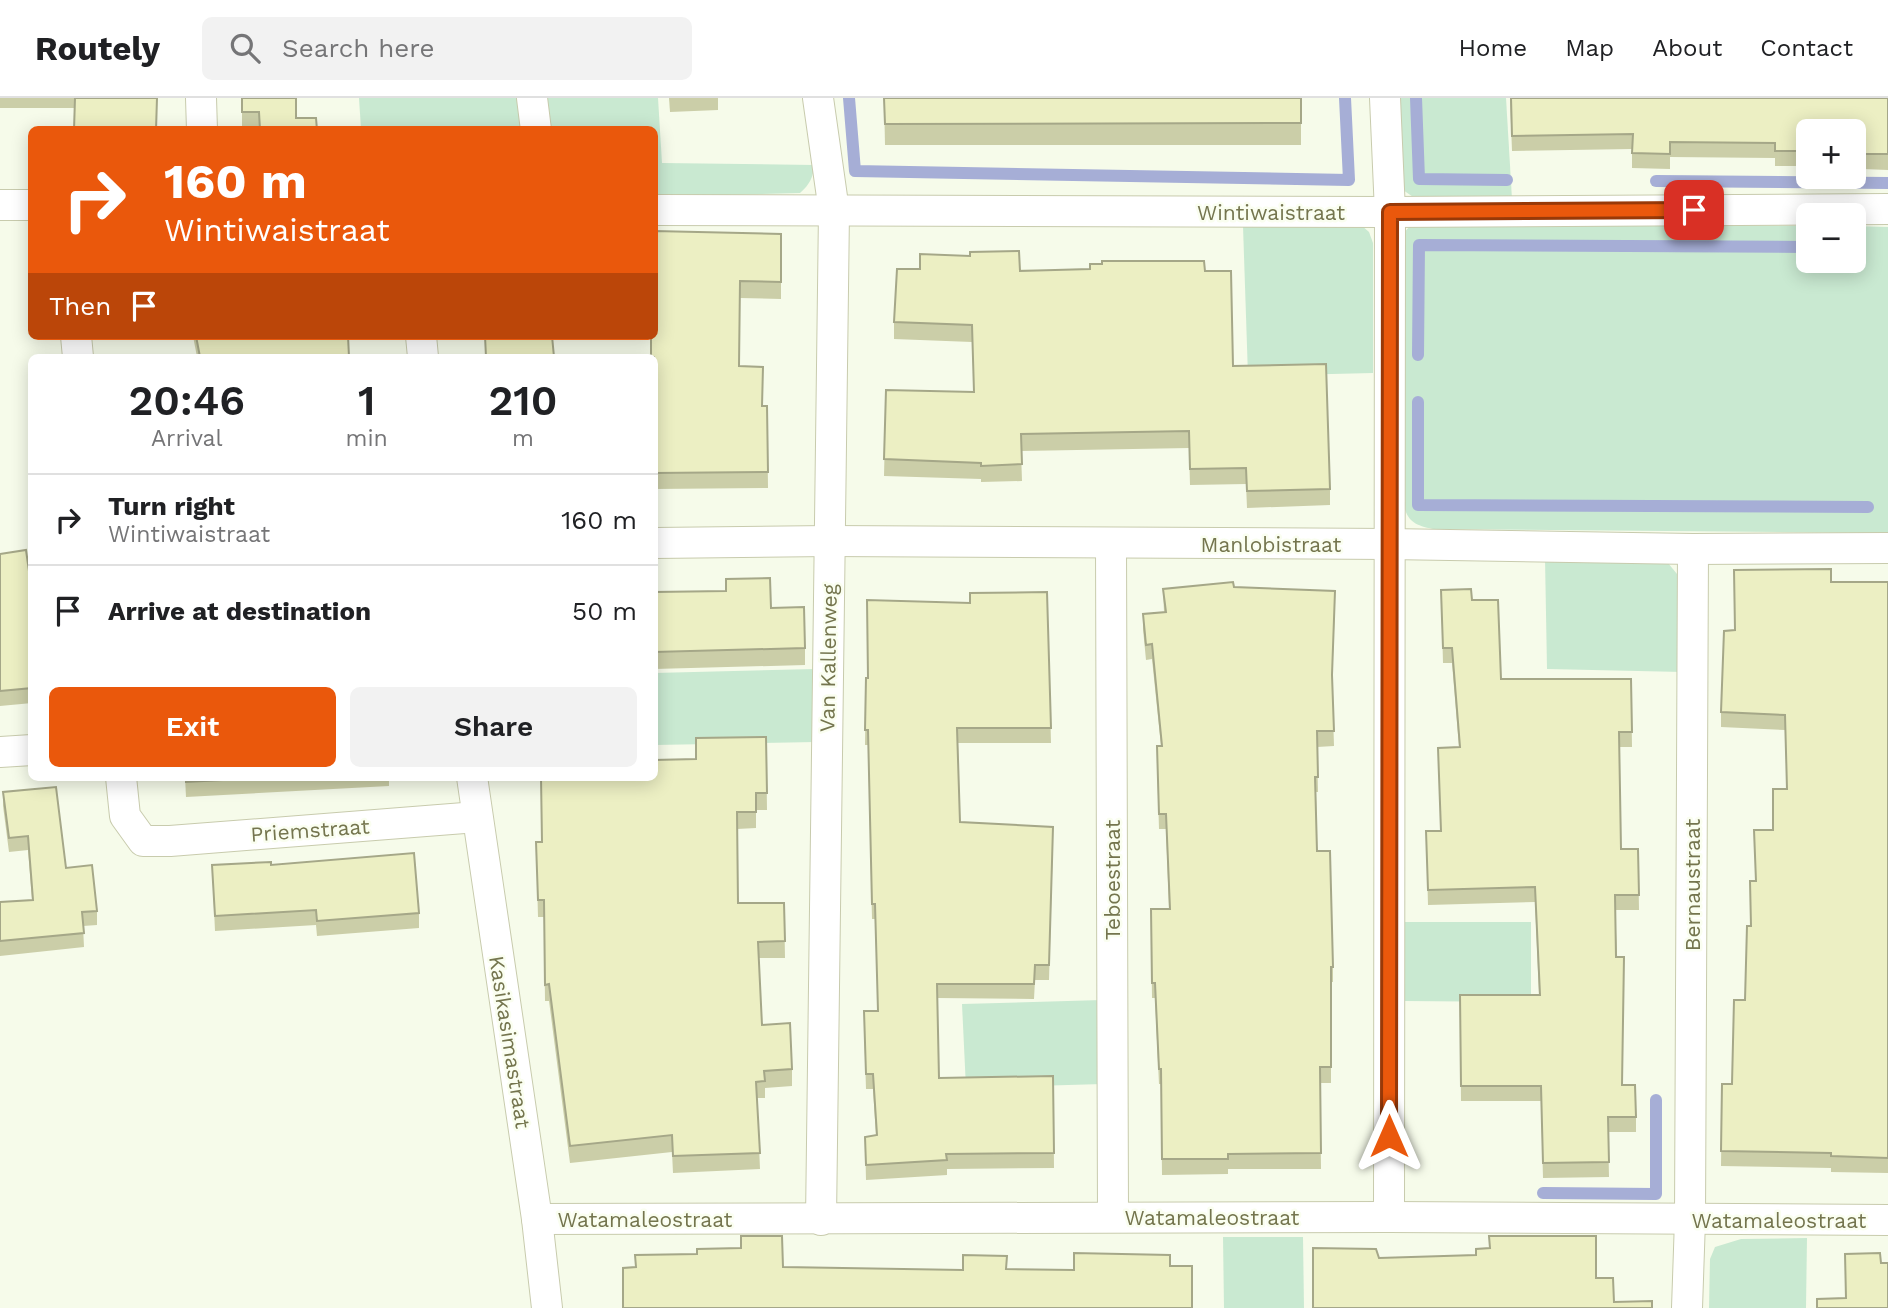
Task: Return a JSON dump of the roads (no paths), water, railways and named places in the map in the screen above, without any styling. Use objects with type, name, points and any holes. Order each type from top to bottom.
[{"type":"street","points":[[201,98],[202,126]]},
{"type":"street","points":[[531,98],[535,126]]},
{"type":"street","name":"Van Kallenweg","points":[[818,98],[834,211],[821,1220]]},
{"type":"street","points":[[1385,98],[1390,212],[1389,1217]]},
{"type":"street","points":[[0,205],[28,205]]},
{"type":"street","name":"Wintiwaistraat","points":[[658,210],[1390,212],[1888,209]]},
{"type":"street","name":"Manlobistraat","points":[[658,542],[1888,548]]},
{"type":"street","name":"Teboestraat","points":[[1111,544],[1113,1216]]},
{"type":"street","name":"Bernaustraat","points":[[1687,1308],[1690,1220],[1693,549]]},
{"type":"street","points":[[0,752],[28,750]]},
{"type":"street","name":"Priemstraat","points":[[121,781],[125,816],[143,841],[477,817]]},
{"type":"street","name":"Kasikasimastraat","points":[[472,781],[537,1219],[547,1308]]},
{"type":"street","name":"Watamaleostraat","points":[[537,1219],[821,1220],[1113,1216],[1888,1220]]},
{"type":"waterway","points":[[849,98],[855,171],[1349,180],[1345,98]]},
{"type":"waterway","points":[[1416,98],[1419,179],[1507,180]]},
{"type":"waterway","points":[[1656,181],[1888,183]]},
{"type":"waterway","points":[[1418,355],[1419,245],[1796,247]]},
{"type":"waterway","points":[[1418,402],[1418,505],[1868,507]]},
{"type":"waterway","points":[[1543,1193],[1656,1194],[1656,1100]]}]
